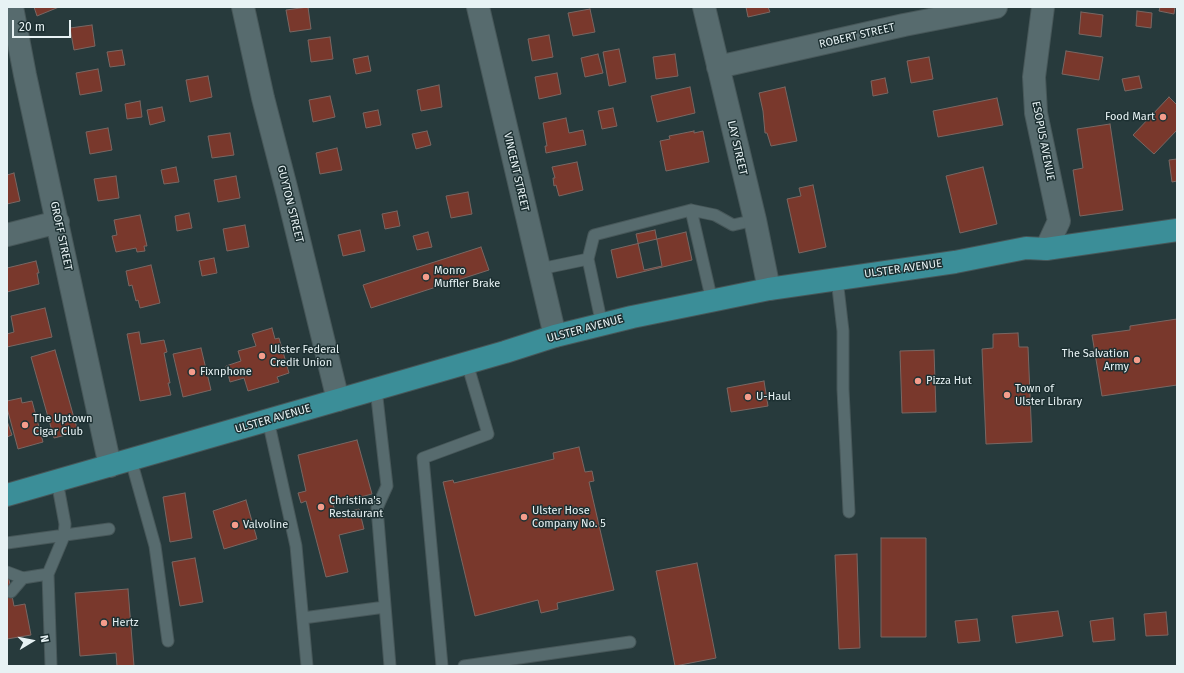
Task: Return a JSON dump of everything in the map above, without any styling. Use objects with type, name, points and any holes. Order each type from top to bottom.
[{"type":"main road","name":"ULSTER AVENUE","points":[[7,495],[467,363],[555,336],[632,317],[769,289],[955,262],[1026,248],[1046,249],[1177,230]]},
{"type":"street","name":"GROFF STREET","points":[[12,7],[25,75],[110,466]]},
{"type":"street","name":"GUYTON STREET","points":[[243,7],[263,98],[338,400]]},
{"type":"street","name":"VINCENT STREET","points":[[478,7],[555,336]]},
{"type":"street","name":"LAY STREET","points":[[704,7],[755,220],[769,289]]},
{"type":"street","name":"ROBERT STREET","points":[[718,67],[904,25],[996,7]]},
{"type":"street","name":"ESOPUS AVENUE","points":[[1044,7],[1034,77],[1036,113],[1059,221],[1046,249]]},
{"type":"street","points":[[7,235],[58,222]]},
{"type":"lane","points":[[602,325],[588,259],[594,235],[691,210],[715,214],[733,225],[755,220]]},
{"type":"lane","points":[[691,210],[712,301]]},
{"type":"lane","points":[[540,269],[588,259]]},
{"type":"lane","points":[[837,279],[843,331],[843,389],[849,512]]},
{"type":"lane","points":[[442,666],[423,458],[488,434],[467,363]]},
{"type":"lane","points":[[376,389],[387,486],[377,508],[390,666]]},
{"type":"lane","points":[[268,420],[296,546],[308,666]]},
{"type":"lane","points":[[131,460],[155,546],[168,641]]},
{"type":"lane","points":[[51,666],[48,574],[64,536],[65,524],[57,481]]},
{"type":"lane","points":[[7,543],[109,529]]},
{"type":"lane","points":[[8,572],[23,578],[48,574]]},
{"type":"lane","points":[[11,592],[23,578]]},
{"type":"lane","points":[[303,618],[385,607]]},
{"type":"lane","points":[[464,666],[630,642]]},
{"type":"building","points":[[34,7],[59,7],[37,16]]},
{"type":"building","points":[[308,7],[311,29],[290,32],[286,10]]},
{"type":"building","points":[[746,7],[768,7],[770,12],[748,17]]},
{"type":"building","points":[[1160,7],[1175,7],[1174,14],[1159,11]]},
{"type":"building","points":[[590,9],[595,32],[573,36],[568,13]]},
{"type":"building","points":[[1137,11],[1152,13],[1151,28],[1136,26]]},
{"type":"building","points":[[1081,12],[1103,15],[1101,37],[1079,34]]},
{"type":"building","points":[[92,25],[95,46],[74,50],[70,28]]},
{"type":"building","points":[[549,35],[553,57],[532,61],[528,39]]},
{"type":"building","points":[[330,37],[333,59],[311,62],[308,40]]},
{"type":"building","points":[[619,49],[626,82],[609,86],[603,52]]},
{"type":"building","points":[[122,50],[125,65],[110,67],[107,52]]},
{"type":"building","points":[[1066,51],[1103,57],[1099,80],[1062,74]]},
{"type":"building","points":[[598,54],[603,73],[585,77],[581,58]]},
{"type":"building","points":[[675,54],[678,76],[656,79],[653,57]]},
{"type":"building","points":[[368,56],[371,71],[356,74],[353,59]]},
{"type":"building","points":[[929,57],[933,79],[911,83],[907,61]]},
{"type":"building","points":[[98,69],[102,91],[80,95],[76,73]]},
{"type":"building","points":[[557,73],[561,94],[539,99],[535,77]]},
{"type":"building","points":[[208,76],[212,97],[190,102],[186,80]]},
{"type":"building","points":[[1139,76],[1142,88],[1125,91],[1122,79]]},
{"type":"building","points":[[885,78],[888,93],[873,96],[871,81]]},
{"type":"building","points":[[439,85],[442,107],[421,111],[417,90]]},
{"type":"building","points":[[690,87],[695,113],[657,122],[651,96]]},
{"type":"building","points":[[785,87],[797,141],[771,146],[767,133],[765,133],[763,111],[759,93]]},
{"type":"building","points":[[330,96],[335,117],[313,122],[309,100]]},
{"type":"building","name":"Food Mart","points":[[1169,97],[1177,105],[1177,130],[1154,154],[1133,135]]},
{"type":"building","points":[[997,98],[1003,125],[938,137],[933,111]]},
{"type":"building","points":[[140,101],[142,117],[127,119],[125,104]]},
{"type":"building","points":[[162,107],[165,121],[150,125],[147,110]]},
{"type":"building","points":[[613,108],[617,126],[602,129],[598,111]]},
{"type":"building","points":[[378,110],[381,125],[366,128],[363,113]]},
{"type":"building","points":[[566,118],[569,133],[583,130],[586,145],[546,153],[545,146],[547,146],[543,123]]},
{"type":"building","points":[[1110,124],[1123,210],[1080,216],[1073,170],[1083,168],[1077,129]]},
{"type":"building","points":[[108,128],[112,150],[90,154],[86,132]]},
{"type":"building","points":[[427,131],[431,145],[416,149],[412,134]]},
{"type":"building","points":[[694,131],[694,133],[703,131],[709,162],[666,171],[660,141],[670,139],[669,136]]},
{"type":"building","points":[[230,133],[234,155],[212,158],[208,136]]},
{"type":"building","points":[[337,148],[342,170],[320,174],[316,153]]},
{"type":"building","points":[[1177,159],[1177,181],[1172,182],[1169,160]]},
{"type":"building","points":[[577,162],[583,190],[559,196],[556,185],[554,186],[553,178],[555,178],[552,167]]},
{"type":"building","points":[[176,167],[179,182],[164,184],[161,170]]},
{"type":"building","points":[[983,167],[997,224],[960,233],[946,176]]},
{"type":"building","points":[[14,173],[20,201],[7,204],[7,175]]},
{"type":"building","points":[[116,176],[119,198],[98,201],[94,179]]},
{"type":"building","points":[[236,176],[240,198],[218,202],[214,180]]},
{"type":"building","points":[[813,185],[826,247],[799,253],[787,199],[801,196],[799,188]]},
{"type":"building","points":[[468,192],[472,214],[451,218],[446,196]]},
{"type":"building","points":[[397,211],[400,226],[385,229],[382,214]]},
{"type":"building","points":[[189,213],[192,228],[177,231],[175,216]]},
{"type":"building","points":[[140,215],[147,246],[144,246],[145,251],[137,252],[136,248],[116,252],[112,236],[117,235],[114,220]]},
{"type":"building","points":[[245,225],[249,247],[227,251],[223,229]]},
{"type":"building","points":[[360,230],[365,251],[343,256],[338,235]]},
{"type":"building","points":[[655,230],[662,266],[644,270],[636,234]]},
{"type":"building","points":[[428,232],[432,247],[417,250],[413,236]]},
{"type":"building","points":[[686,232],[692,260],[617,278],[611,250]]},
{"type":"building","name":"Monro Muffler Brake","points":[[481,247],[489,270],[371,308],[363,285]]},
{"type":"building","points":[[214,258],[217,273],[202,276],[199,261]]},
{"type":"building","points":[[36,261],[39,273],[37,273],[39,284],[7,292],[7,268]]},
{"type":"building","points":[[151,265],[160,303],[140,308],[138,300],[136,301],[132,285],[129,286],[126,271]]},
{"type":"building","points":[[45,308],[52,337],[7,347],[7,334],[14,332],[11,316]]},
{"type":"building","name":"The Salvation Army","points":[[1177,319],[1177,385],[1102,396],[1092,335],[1130,330],[1130,326]]},
{"type":"building","name":"Ulster Federal Credit Union","points":[[272,328],[275,339],[279,338],[289,373],[277,377],[279,382],[248,391],[244,378],[230,382],[226,366],[241,361],[238,351],[256,346],[252,334]]},
{"type":"building","points":[[139,332],[141,344],[164,340],[167,352],[164,353],[171,395],[140,401],[127,334]]},
{"type":"building","name":"Town of Ulster Library","points":[[1018,333],[1019,347],[1028,347],[1032,442],[986,444],[982,349],[993,348],[993,334]]},
{"type":"building","name":"Fixnphone","points":[[201,348],[211,390],[183,397],[173,354]]},
{"type":"building","points":[[55,350],[78,432],[54,438],[31,357]]},
{"type":"building","name":"Pizza Hut","points":[[934,350],[936,412],[902,413],[900,351]]},
{"type":"building","name":"U-Haul","points":[[764,381],[768,406],[731,412],[727,388]]},
{"type":"building","name":"The Uptown Cigar Club","points":[[21,398],[22,403],[32,401],[43,442],[18,449],[7,408],[7,401]]},
{"type":"building","points":[[7,421],[12,435],[7,437]]},
{"type":"building","name":"Christina's Restaurant","points":[[357,440],[372,494],[333,504],[336,515],[359,509],[364,529],[339,535],[348,572],[326,577],[306,501],[301,503],[298,493],[306,491],[298,455]]},
{"type":"building","name":"Ulster Hose Company No. 5","points":[[579,447],[585,472],[592,471],[594,481],[589,482],[614,590],[557,603],[558,609],[541,613],[538,600],[475,616],[443,482],[453,480],[454,483],[554,459],[553,453]]},
{"type":"building","points":[[185,493],[192,538],[170,542],[163,497]]},
{"type":"building","name":"Valvoline","points":[[246,500],[257,539],[224,549],[213,511]]},
{"type":"building","points":[[881,538],[926,538],[926,637],[881,637]]},
{"type":"building","points":[[857,554],[860,648],[839,649],[835,555]]},
{"type":"building","points":[[195,558],[203,602],[180,606],[172,562]]},
{"type":"building","points":[[697,563],[716,658],[675,666],[656,571]]},
{"type":"building","points":[[7,569],[14,606],[25,604],[31,635],[7,639]]},
{"type":"building","name":"Hertz","points":[[128,589],[134,666],[117,666],[116,653],[80,656],[75,593]]},
{"type":"building","points":[[1058,611],[1063,636],[1016,643],[1012,616]]},
{"type":"building","points":[[1166,612],[1168,635],[1146,636],[1144,614]]},
{"type":"building","points":[[1113,618],[1115,640],[1093,642],[1090,621]]},
{"type":"building","points":[[977,619],[980,641],[958,643],[955,621]]},
{"type":"place","name":"Food Mart","points":[[1163,117]]},
{"type":"place","name":"Monro Muffler Brake","points":[[426,277]]},
{"type":"place","name":"Ulster Federal Credit Union","points":[[262,356]]},
{"type":"place","name":"The Salvation Army","points":[[1137,360]]},
{"type":"place","name":"Fixnphone","points":[[192,372]]},
{"type":"place","name":"Pizza Hut","points":[[918,381]]},
{"type":"place","name":"Town of Ulster Library","points":[[1007,395]]},
{"type":"place","name":"U-Haul","points":[[748,397]]},
{"type":"place","name":"The Uptown Cigar Club","points":[[25,425]]},
{"type":"place","name":"Christina's Restaurant","points":[[321,507]]},
{"type":"place","name":"Ulster Hose Company No. 5","points":[[524,517]]},
{"type":"place","name":"Valvoline","points":[[235,525]]},
{"type":"place","name":"Hertz","points":[[104,623]]}]
